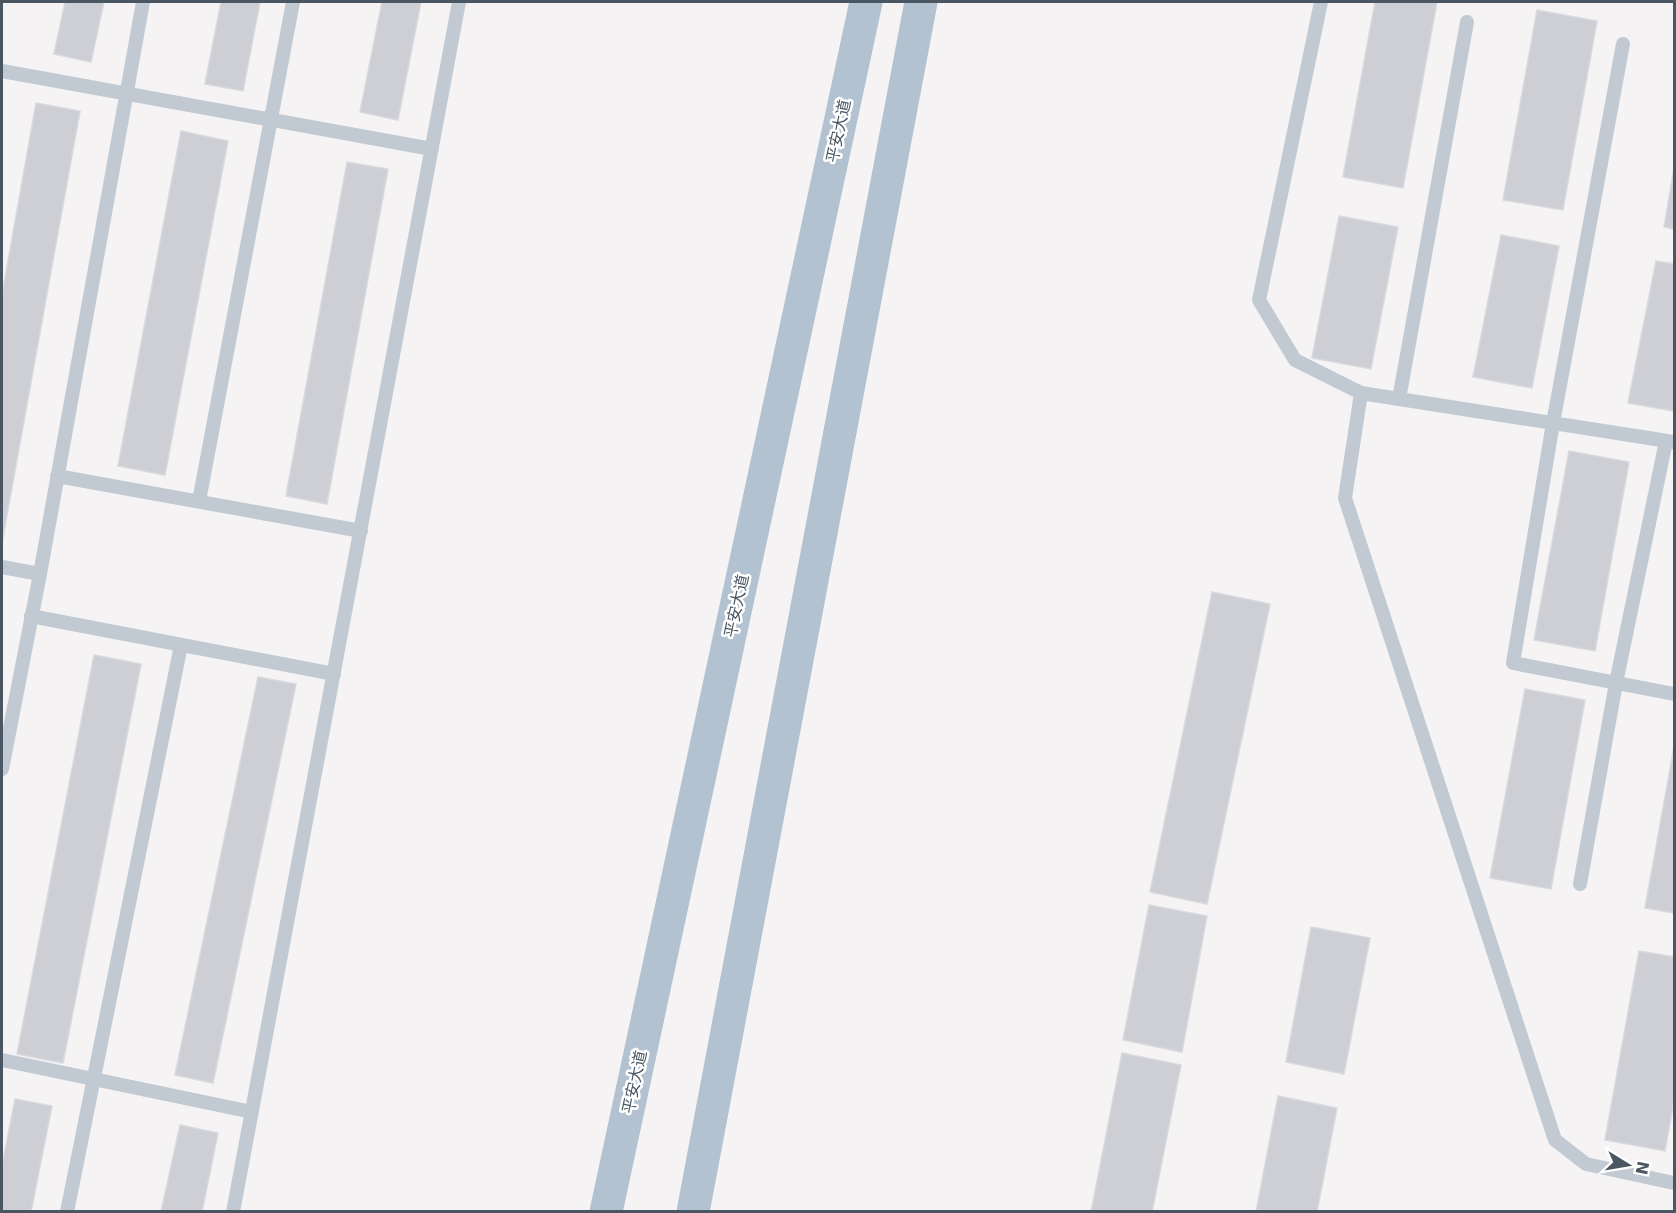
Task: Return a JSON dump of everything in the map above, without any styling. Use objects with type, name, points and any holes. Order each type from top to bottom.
[{"type":"main road","name":"平安大道","points":[[606,1212],[866,2]]},
{"type":"main road","points":[[693,1212],[921,2]]},
{"type":"lane","points":[[2,769],[40,574],[143,2]]},
{"type":"lane","points":[[199,501],[293,2]]},
{"type":"lane","points":[[233,1212],[459,2]]},
{"type":"lane","points":[[1321,2],[1260,300],[1295,360],[1361,393],[1670,441],[1616,683],[1580,884]]},
{"type":"lane","points":[[1399,399],[1467,22]]},
{"type":"lane","points":[[1623,44],[1553,423],[1513,663],[1674,694]]},
{"type":"lane","points":[[2,71],[432,150]]},
{"type":"lane","points":[[1361,393],[1345,498],[1555,1140],[1586,1164],[1674,1183]]},
{"type":"lane","points":[[57,476],[361,531]]},
{"type":"lane","points":[[2,567],[40,574]]},
{"type":"lane","points":[[31,616],[334,674]]},
{"type":"lane","points":[[67,1212],[181,645]]},
{"type":"lane","points":[[2,1060],[252,1113]]},
{"type":"building","points":[[65,2],[104,2],[91,62],[54,54]]},
{"type":"building","points":[[221,2],[260,2],[243,91],[205,84]]},
{"type":"building","points":[[382,2],[421,2],[398,120],[360,112]]},
{"type":"building","points":[[1375,2],[1437,2],[1403,188],[1343,177]]},
{"type":"building","points":[[1537,10],[1597,21],[1563,210],[1503,200]]},
{"type":"building","points":[[36,103],[80,111],[2,543],[2,295]]},
{"type":"building","points":[[181,131],[228,141],[165,475],[118,466]]},
{"type":"building","points":[[347,162],[388,169],[327,504],[286,496]]},
{"type":"building","points":[[1674,168],[1674,229],[1664,227]]},
{"type":"building","points":[[1339,216],[1398,227],[1371,369],[1312,358]]},
{"type":"building","points":[[1501,235],[1559,246],[1532,388],[1473,377]]},
{"type":"building","points":[[1656,261],[1674,264],[1674,411],[1628,403]]},
{"type":"building","points":[[1569,451],[1629,462],[1595,651],[1534,640]]},
{"type":"building","points":[[1212,592],[1270,604],[1207,904],[1150,892]]},
{"type":"building","points":[[94,655],[141,664],[63,1063],[17,1054]]},
{"type":"building","points":[[258,677],[296,684],[213,1083],[175,1075]]},
{"type":"building","points":[[1525,689],[1585,700],[1551,889],[1490,878]]},
{"type":"building","points":[[1674,747],[1674,913],[1645,908]]},
{"type":"building","points":[[1149,905],[1207,916],[1182,1052],[1123,1040]]},
{"type":"building","points":[[1311,927],[1370,938],[1344,1074],[1286,1062]]},
{"type":"building","points":[[1639,951],[1674,957],[1674,1100],[1665,1151],[1605,1140]]},
{"type":"building","points":[[1122,1053],[1181,1065],[1152,1212],[1091,1212]]},
{"type":"building","points":[[1278,1096],[1337,1108],[1317,1212],[1256,1212]]},
{"type":"building","points":[[15,1099],[52,1106],[31,1212],[2,1212],[2,1166]]},
{"type":"building","points":[[180,1125],[218,1133],[202,1212],[161,1212]]}]
